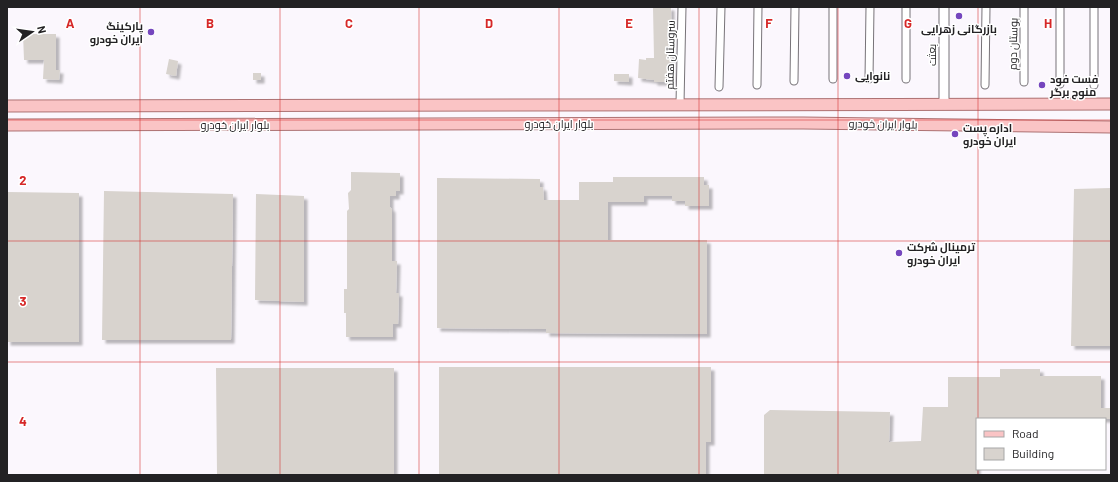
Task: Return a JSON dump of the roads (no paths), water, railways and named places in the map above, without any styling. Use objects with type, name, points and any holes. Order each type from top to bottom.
[{"type":"main road","name":"بلوار ایران خودرو","points":[[7,106],[1111,104]]},
{"type":"main road","points":[[417,105],[417,124]]},
{"type":"main road","points":[[444,124],[445,105]]},
{"type":"main road","name":"بلوار ایران خودرو","points":[[7,125],[803,124],[1111,127]]},
{"type":"street","name":"سروستان هفتم","points":[[680,104],[682,7]]},
{"type":"street","points":[[719,87],[721,7]]},
{"type":"street","points":[[757,85],[758,7]]},
{"type":"street","points":[[794,7],[794,81]]},
{"type":"street","points":[[833,7],[833,79]]},
{"type":"street","points":[[869,79],[870,7]]},
{"type":"street","points":[[906,7],[906,79]]},
{"type":"street","name":"بعثت","points":[[944,7],[944,104]]},
{"type":"street","points":[[985,85],[986,7]]},
{"type":"street","name":"بوستان دوم","points":[[1024,7],[1024,82]]},
{"type":"street","points":[[1060,7],[1060,84]]},
{"type":"street","points":[[1094,7],[1094,85]]},
{"type":"place","name":"بازرگانی زهرایی","points":[[959,16]]},
{"type":"place","name":"پارکینگ ایران خودرو","points":[[151,32]]},
{"type":"place","name":"نانوایی","points":[[847,76]]},
{"type":"place","name":"فست فود منوچ برگر","points":[[1042,85]]},
{"type":"place","name":"اداره پست ایران خودرو","points":[[955,134]]},
{"type":"place","name":"ترمینال شرکت ایران خودرو","points":[[899,253]]}]
